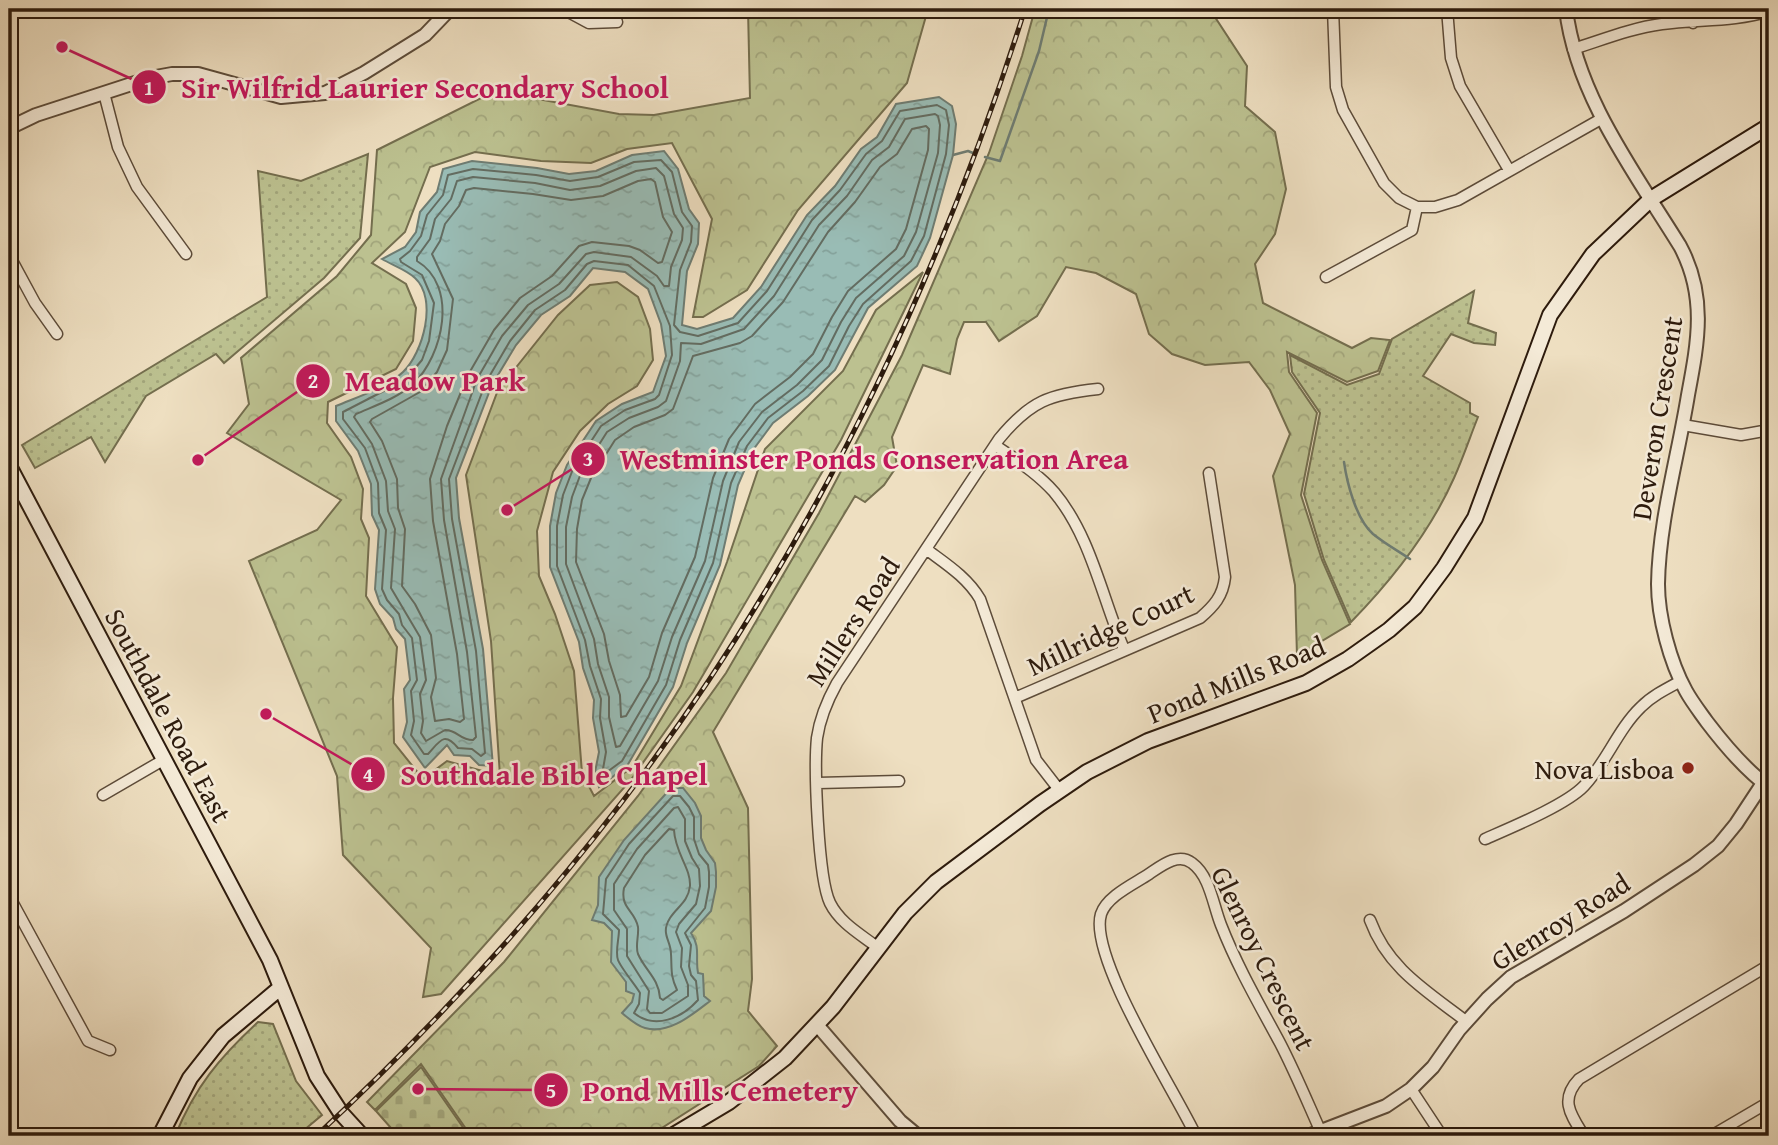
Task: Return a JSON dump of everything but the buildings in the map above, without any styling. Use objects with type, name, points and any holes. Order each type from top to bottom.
[{"type":"main road","name":"Pond Mills Road","points":[[672,1136],[729,1102],[785,1058],[818,1026],[877,947],[905,913],[936,882],[1060,791],[1087,772],[1148,741],[1306,683],[1358,652],[1415,607],[1444,568],[1475,517],[1550,315],[1593,254],[1651,200],[1769,126]]},
{"type":"main road","name":"Southdale Road East","points":[[9,466],[270,960],[280,988]]},
{"type":"main road","points":[[160,1136],[190,1078],[223,1036],[280,988],[317,1076],[341,1113],[362,1136]]},
{"type":"street","points":[[9,128],[36,115],[172,74],[198,74],[281,97],[325,93],[425,35],[450,9]]},
{"type":"street","points":[[563,9],[589,23],[617,22]]},
{"type":"street","points":[[1334,9],[1336,87],[1343,110],[1384,183],[1399,198],[1417,207],[1435,207],[1458,200],[1601,119]]},
{"type":"street","points":[[1447,9],[1451,58],[1460,86],[1509,170]]},
{"type":"street","name":"Deveron Crescent","points":[[1566,9],[1573,49],[1601,119],[1690,265],[1699,316],[1696,354],[1664,531],[1658,585],[1667,642],[1687,694],[1718,736],[1766,785]]},
{"type":"street","points":[[1693,9],[1693,23]]},
{"type":"street","points":[[1573,49],[1632,30],[1662,24],[1752,16],[1769,10]]},
{"type":"street","points":[[104,93],[118,147],[137,187],[186,254]]},
{"type":"street","points":[[1326,277],[1412,230],[1417,207]]},
{"type":"street","points":[[9,255],[35,303],[57,334]]},
{"type":"street","name":"Millers Road","points":[[877,947],[845,923],[830,903],[821,871],[817,739],[823,710],[837,683],[995,445],[1016,418],[1039,401],[1070,392],[1098,389]]},
{"type":"street","points":[[1683,425],[1741,435],[1769,430]]},
{"type":"street","points":[[995,445],[1028,468],[1053,491],[1071,516],[1124,649]]},
{"type":"street","name":"Millridge Court","points":[[1015,698],[1200,618],[1220,597],[1225,577],[1209,473]]},
{"type":"street","points":[[926,549],[972,586],[980,599],[1036,760],[1060,791]]},
{"type":"street","points":[[1485,839],[1544,811],[1582,789],[1638,709],[1656,694],[1681,681]]},
{"type":"street","points":[[103,795],[165,760]]},
{"type":"street","points":[[818,783],[898,781]]},
{"type":"street","name":"Glenroy Road","points":[[1308,1136],[1386,1106],[1411,1089],[1433,1067],[1467,1022],[1511,977],[1624,911],[1694,865],[1718,846],[1766,785]]},
{"type":"street","name":"Glenroy Crescent","points":[[1196,1136],[1130,1016],[1098,931],[1102,912],[1112,899],[1163,864],[1177,858],[1191,862],[1205,878],[1236,962],[1298,1079],[1320,1130]]},
{"type":"street","points":[[9,896],[88,1041],[110,1050]]},
{"type":"street","points":[[1370,920],[1378,943],[1406,975],[1467,1022]]},
{"type":"street","points":[[1584,1136],[1573,1117],[1568,1097],[1570,1089],[1579,1079],[1769,965]]},
{"type":"street","points":[[818,1026],[900,1121],[918,1136]]},
{"type":"street","points":[[1411,1089],[1442,1136]]},
{"type":"street","points":[[1712,1136],[1769,1102]]},
{"type":"green space","points":[[748,9],[928,9],[907,83],[798,210],[747,290],[703,317],[693,317],[712,219],[672,143],[627,149],[591,163],[541,161],[475,152],[430,167],[405,232],[372,263],[406,284],[416,308],[413,341],[396,369],[328,402],[327,423],[351,457],[363,489],[361,519],[369,538],[366,596],[397,647],[393,698],[394,743],[423,779],[447,761],[500,776],[491,641],[466,475],[498,390],[558,315],[590,285],[617,282],[638,297],[650,329],[653,360],[637,386],[608,404],[580,431],[553,472],[537,531],[539,576],[574,671],[582,773],[594,796],[632,767],[681,686],[765,449],[843,371],[876,310],[923,272],[841,440],[693,692],[630,781],[441,994],[423,997],[431,948],[343,855],[337,776],[249,561],[317,530],[341,500],[227,433],[249,404],[241,358],[337,276],[371,235],[377,150],[495,91],[619,114],[654,115],[750,98]]},
{"type":"green space","points":[[1035,9],[1217,9],[1213,14],[1247,66],[1245,106],[1275,132],[1286,189],[1275,234],[1255,264],[1263,303],[1352,348],[1371,338],[1390,340],[1378,371],[1347,382],[1287,352],[1289,372],[1317,413],[1301,495],[1322,560],[1350,624],[1297,656],[1295,585],[1273,476],[1290,434],[1270,390],[1249,362],[1205,365],[1172,354],[1149,334],[1136,294],[1096,273],[1066,267],[1037,316],[999,341],[986,322],[964,322],[957,339],[950,374],[923,365],[892,437],[897,466],[884,485],[865,502],[855,496],[713,732],[748,808],[752,979],[748,1011],[777,1046],[759,1066],[657,1131],[637,1136],[471,1136],[421,1064],[375,1110],[367,1102],[504,962],[638,796],[726,673],[819,513],[902,355],[989,153]]},
{"type":"green space","points":[[368,154],[360,238],[324,278],[224,363],[216,354],[146,396],[105,462],[91,437],[35,468],[22,445],[267,297],[258,171],[301,181]]},
{"type":"green space","points":[[1474,291],[1468,323],[1496,333],[1495,345],[1474,343],[1451,334],[1423,376],[1470,403],[1470,413],[1478,417],[1454,478],[1434,517],[1395,572],[1351,622],[1324,560],[1304,494],[1320,413],[1292,372],[1290,355],[1347,385],[1379,374],[1392,339]]},
{"type":"green space","points":[[258,1022],[273,1024],[296,1081],[322,1115],[297,1136],[175,1136],[209,1074]]},
{"type":"green space","points":[[421,1067],[469,1136],[398,1136],[376,1111]]},
{"type":"water","points":[[939,97],[952,106],[956,124],[953,155],[930,238],[917,266],[868,308],[835,370],[808,396],[773,423],[753,450],[738,485],[720,565],[687,643],[673,687],[627,766],[599,787],[595,772],[599,752],[593,718],[594,700],[583,668],[579,642],[550,567],[550,526],[556,493],[567,465],[596,421],[622,404],[653,392],[666,356],[661,324],[648,289],[625,272],[593,268],[570,296],[541,315],[516,345],[492,385],[456,478],[459,518],[483,649],[493,766],[479,765],[470,756],[454,755],[447,745],[425,768],[403,737],[407,722],[404,689],[410,680],[405,639],[396,629],[393,618],[380,604],[375,589],[379,530],[372,515],[371,484],[358,451],[336,421],[336,406],[371,392],[396,378],[417,352],[427,312],[422,287],[412,275],[382,259],[405,247],[416,232],[420,212],[437,192],[443,169],[472,161],[569,174],[596,171],[632,155],[664,151],[678,169],[689,209],[699,223],[698,244],[687,271],[682,325],[697,329],[733,318],[761,287],[807,215],[835,186],[861,149],[877,137],[896,104]]},
{"type":"water","points":[[671,788],[683,788],[695,803],[701,816],[701,838],[715,863],[716,887],[711,911],[691,933],[697,948],[698,973],[703,974],[704,996],[710,1001],[672,1026],[654,1029],[639,1026],[622,1013],[632,1002],[634,994],[626,991],[626,982],[611,962],[612,931],[604,923],[592,920],[598,905],[599,877],[624,840]]},
{"type":"waterway","points":[[985,157],[1000,161],[1039,51],[1049,9]]},
{"type":"waterway","points":[[953,155],[968,151],[973,153]]},
{"type":"waterway","points":[[1344,462],[1353,500],[1367,527],[1410,559]]},
{"type":"railway","points":[[316,1136],[437,1017],[514,933],[587,847],[688,711],[749,618],[806,521],[858,423],[906,322],[950,219],[1025,9]]},
{"type":"place","name":"Sir Wilfrid Laurier Secondary School","points":[[62,47]]},
{"type":"place","name":"Meadow Park","points":[[198,460]]},
{"type":"place","name":"Westminster Ponds Conservation Area","points":[[507,510]]},
{"type":"place","name":"Southdale Bible Chapel","points":[[266,714]]},
{"type":"place","name":"Nova Lisboa","points":[[1688,768]]},
{"type":"place","name":"Pond Mills Cemetery","points":[[418,1089]]}]
